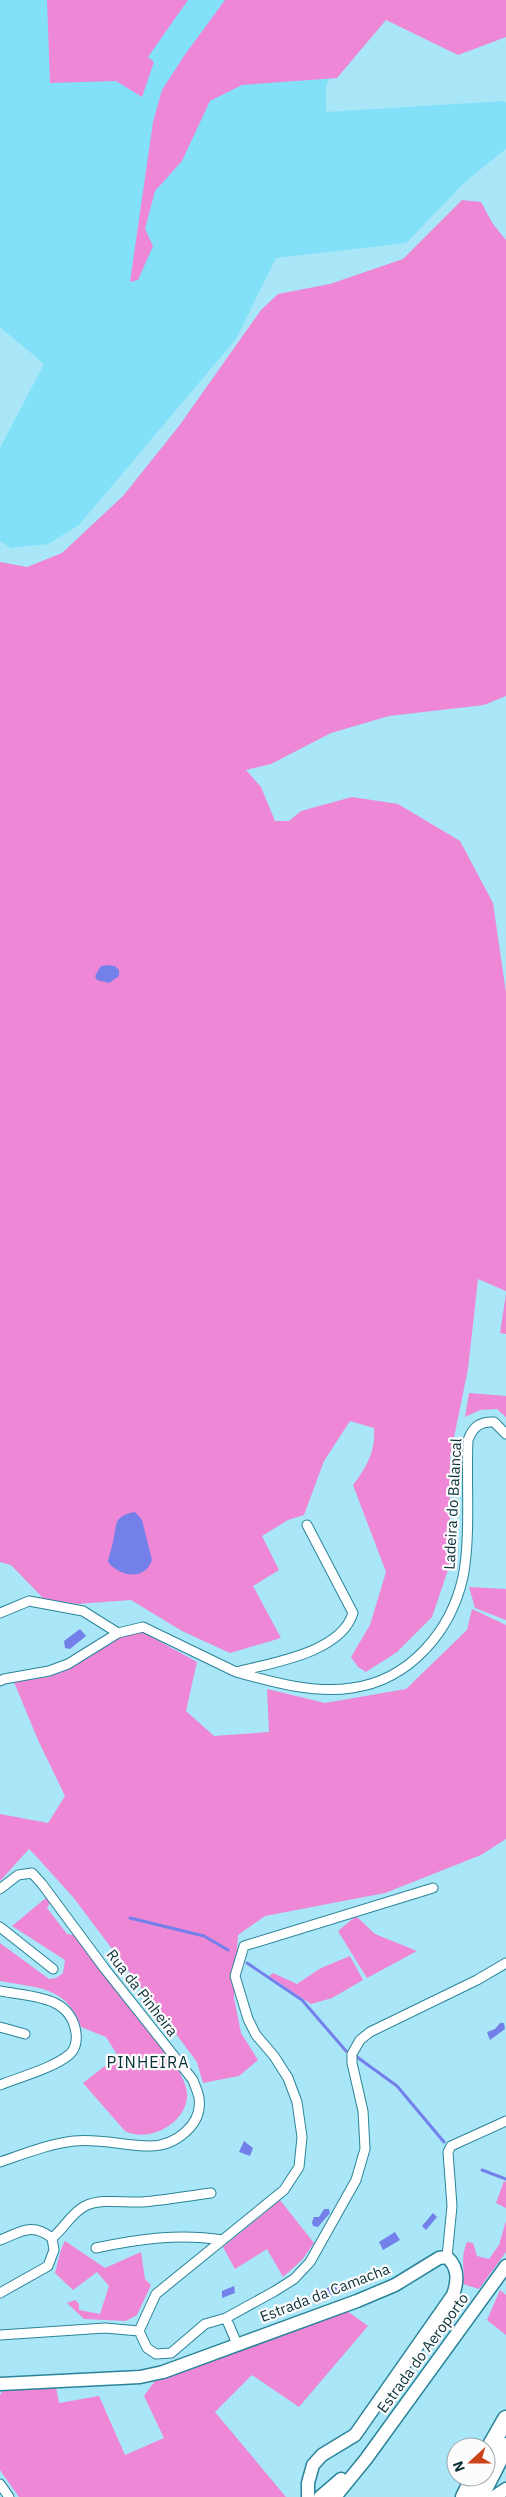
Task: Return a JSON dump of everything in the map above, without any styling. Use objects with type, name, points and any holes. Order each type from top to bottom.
[{"type":"highway","points":[[496,2437],[506,2419]]},
{"type":"highway","points":[[480,2497],[506,2446]]},
{"type":"street","name":"Ladeira do Balancal","points":[[236,1672],[288,1686],[334,1689],[352,1688],[388,1677],[430,1646],[450,1615],[463,1575],[468,1448],[471,1431],[478,1425],[494,1422],[506,1434]]},
{"type":"street","points":[[0,1681],[50,1671],[68,1664],[118,1633],[143,1627],[236,1672],[313,1650],[335,1637],[351,1621],[353,1613],[307,1524]]},
{"type":"street","points":[[0,1613],[29,1601],[83,1611],[118,1633]]},
{"type":"street","name":"Rua da Pinheira","points":[[0,1889],[25,1873],[32,1873],[193,2080],[199,2100],[197,2118],[186,2133],[170,2142],[152,2146],[94,2140],[74,2141],[50,2146],[0,2162]]},
{"type":"street","points":[[434,1888],[244,1946],[235,1976],[248,2019],[256,2035],[274,2056],[294,2090],[302,2137],[299,2166],[284,2190],[156,2294],[139,2331],[147,2348],[156,2354],[171,2352],[205,2324],[226,2318],[275,2291],[302,2272],[310,2262],[356,2180],[365,2148],[363,2111],[352,2063],[352,2054],[360,2040],[370,2032],[477,1980],[506,1963]]},
{"type":"street","points":[[0,1927],[54,1969]]},
{"type":"street","points":[[0,1991],[60,2004],[75,2021],[78,2042],[72,2053],[60,2061],[0,2085]]},
{"type":"street","points":[[0,2027],[25,2034]]},
{"type":"street","points":[[308,2497],[313,2464],[322,2455],[355,2435],[448,2305],[458,2283],[454,2263],[447,2257],[452,2206],[448,2152],[451,2146],[506,2121]]},
{"type":"street","points":[[52,2238],[62,2230],[76,2212],[86,2205],[106,2202],[140,2202],[211,2193]]},
{"type":"street","points":[[0,2240],[31,2228],[44,2232],[52,2238],[54,2250],[48,2266],[0,2293]]},
{"type":"street","points":[[96,2248],[136,2240],[196,2237],[222,2240]]},
{"type":"street","name":"Estrada da Camacha","points":[[0,2384],[140,2377],[164,2372],[357,2301],[395,2285],[439,2258],[447,2257]]},
{"type":"street","name":"Estrada do Aeroporto","points":[[324,2497],[366,2459],[506,2266]]},
{"type":"street","points":[[226,2318],[237,2344]]},
{"type":"street","points":[[0,2335],[105,2328],[139,2331]]},
{"type":"street","points":[[310,2474],[321,2488],[324,2497]]},
{"type":"street","points":[[0,2484],[9,2497]]},
{"type":"shaded area","points":[[0,0],[373,0],[326,86],[326,112],[504,101],[506,103],[506,149],[466,181],[406,243],[276,258],[236,339],[79,525],[48,544],[11,548],[0,541],[0,448],[44,364],[0,327]]},
{"type":"shaded area","points":[[47,0],[188,0],[148,57],[154,62],[142,97],[116,81],[50,83]]},
{"type":"shaded area","points":[[225,0],[506,0],[506,37],[458,55],[386,20],[337,78],[242,85],[210,101],[182,161],[155,191],[145,229],[153,246],[138,280],[130,282],[153,122],[162,90]]},
{"type":"shaded area","points":[[462,200],[481,202],[493,224],[506,240],[506,696],[484,705],[389,716],[331,733],[271,764],[246,770],[261,787],[275,821],[289,821],[301,811],[352,797],[398,804],[460,841],[493,903],[506,993],[506,1291],[478,1279],[468,1369],[450,1457],[450,1564],[432,1617],[397,1652],[366,1672],[358,1667],[351,1657],[370,1625],[386,1572],[353,1485],[370,1458],[374,1444],[374,1428],[350,1421],[324,1461],[304,1515],[288,1520],[262,1536],[279,1570],[253,1586],[281,1638],[230,1653],[182,1631],[131,1600],[77,1604],[44,1599],[11,1565],[0,1562],[0,562],[27,567],[62,553],[123,496],[179,426],[261,310],[278,294],[330,284],[403,259]]},
{"type":"shaded area","points":[[506,1294],[506,1334],[500,1333]]},
{"type":"shaded area","points":[[469,1393],[506,1396],[506,1417],[497,1409],[480,1410],[465,1417]]},
{"type":"shaded area","points":[[469,1587],[506,1589],[506,1620],[475,1608]]},
{"type":"shaded area","points":[[472,1609],[506,1625],[506,1839],[481,1855],[385,1893],[265,1916],[238,1935],[234,1998],[241,2033],[258,2060],[239,2076],[203,2083],[197,2062],[73,1897],[29,1849],[0,1881],[0,1814],[48,1823],[65,1796],[38,1740],[14,1682],[48,1677],[65,1671],[116,1636],[139,1630],[197,1662],[186,1711],[214,1736],[269,1732],[267,1689],[325,1703],[406,1689],[467,1630]]},
{"type":"shaded area","points":[[47,1897],[51,1901],[47,1908],[67,1934],[74,1935],[177,2067],[187,2093],[185,2107],[173,2123],[164,2129],[145,2135],[125,2131],[83,2083],[118,2056],[106,2037],[81,2027],[68,2004],[59,1996],[38,1988],[0,1981],[0,1943],[49,1979],[56,1978],[63,1973],[65,1960],[12,1926]]},
{"type":"shaded area","points":[[356,1916],[375,1934],[417,1951],[367,1978],[338,1931]]},
{"type":"shaded area","points":[[350,1956],[363,1980],[332,1998],[311,2004],[269,1976],[273,1973],[297,1984],[321,1968]]},
{"type":"shaded area","points":[[504,2181],[506,2182],[506,2208],[496,2203]]},
{"type":"shaded area","points":[[280,2200],[314,2243],[302,2260],[283,2277],[267,2249],[235,2269],[223,2247]]},
{"type":"shaded area","points":[[506,2221],[506,2252],[479,2289],[463,2284],[463,2258],[467,2242],[473,2243],[477,2256],[489,2259],[499,2245]]},
{"type":"shaded area","points":[[65,2241],[105,2268],[141,2252],[145,2279],[151,2285],[137,2315],[126,2321],[84,2319],[67,2303],[75,2300],[79,2304],[79,2310],[100,2314],[109,2286],[97,2272],[73,2290],[55,2273]]},
{"type":"shaded area","points":[[500,2290],[506,2295],[506,2335],[487,2320]]},
{"type":"shaded area","points":[[347,2311],[368,2326],[299,2407],[252,2375],[215,2412],[286,2497],[19,2497],[0,2470],[0,2395],[3,2390],[56,2387],[59,2403],[99,2396],[125,2455],[164,2438],[144,2396],[155,2381]]},
{"type":"water","points":[[101,966],[115,966],[119,970],[119,976],[109,983],[97,980],[95,976]]},
{"type":"water","points":[[135,1512],[142,1520],[152,1560],[149,1567],[144,1571],[132,1574],[119,1571],[108,1562],[117,1522],[123,1516]]},
{"type":"water","points":[[80,1629],[86,1636],[70,1649],[65,1648],[64,1641]]},
{"type":"water","points":[[500,2023],[504,2023],[505,2029],[490,2040],[487,2032],[495,2029]]},
{"type":"water","points":[[244,2141],[253,2148],[250,2156],[239,2152]]},
{"type":"water","points":[[324,2209],[329,2209],[330,2213],[318,2227],[313,2226],[314,2217],[319,2217]]},
{"type":"water","points":[[433,2213],[437,2217],[426,2230],[422,2226]]},
{"type":"water","points":[[395,2232],[400,2240],[383,2250],[379,2242]]},
{"type":"water","points":[[340,2282],[343,2289],[317,2302],[313,2295]]},
{"type":"water","points":[[234,2286],[235,2293],[222,2298],[222,2291]]},
{"type":"waterway","points":[[130,1918],[204,1936],[228,1950]]},
{"type":"waterway","points":[[247,1963],[302,2000],[346,2051]]},
{"type":"waterway","points":[[357,2057],[397,2086],[444,2142]]},
{"type":"waterway","points":[[482,2170],[506,2179]]},
{"type":"district","name":"PINHEIRA","points":[[148,2062]]}]
